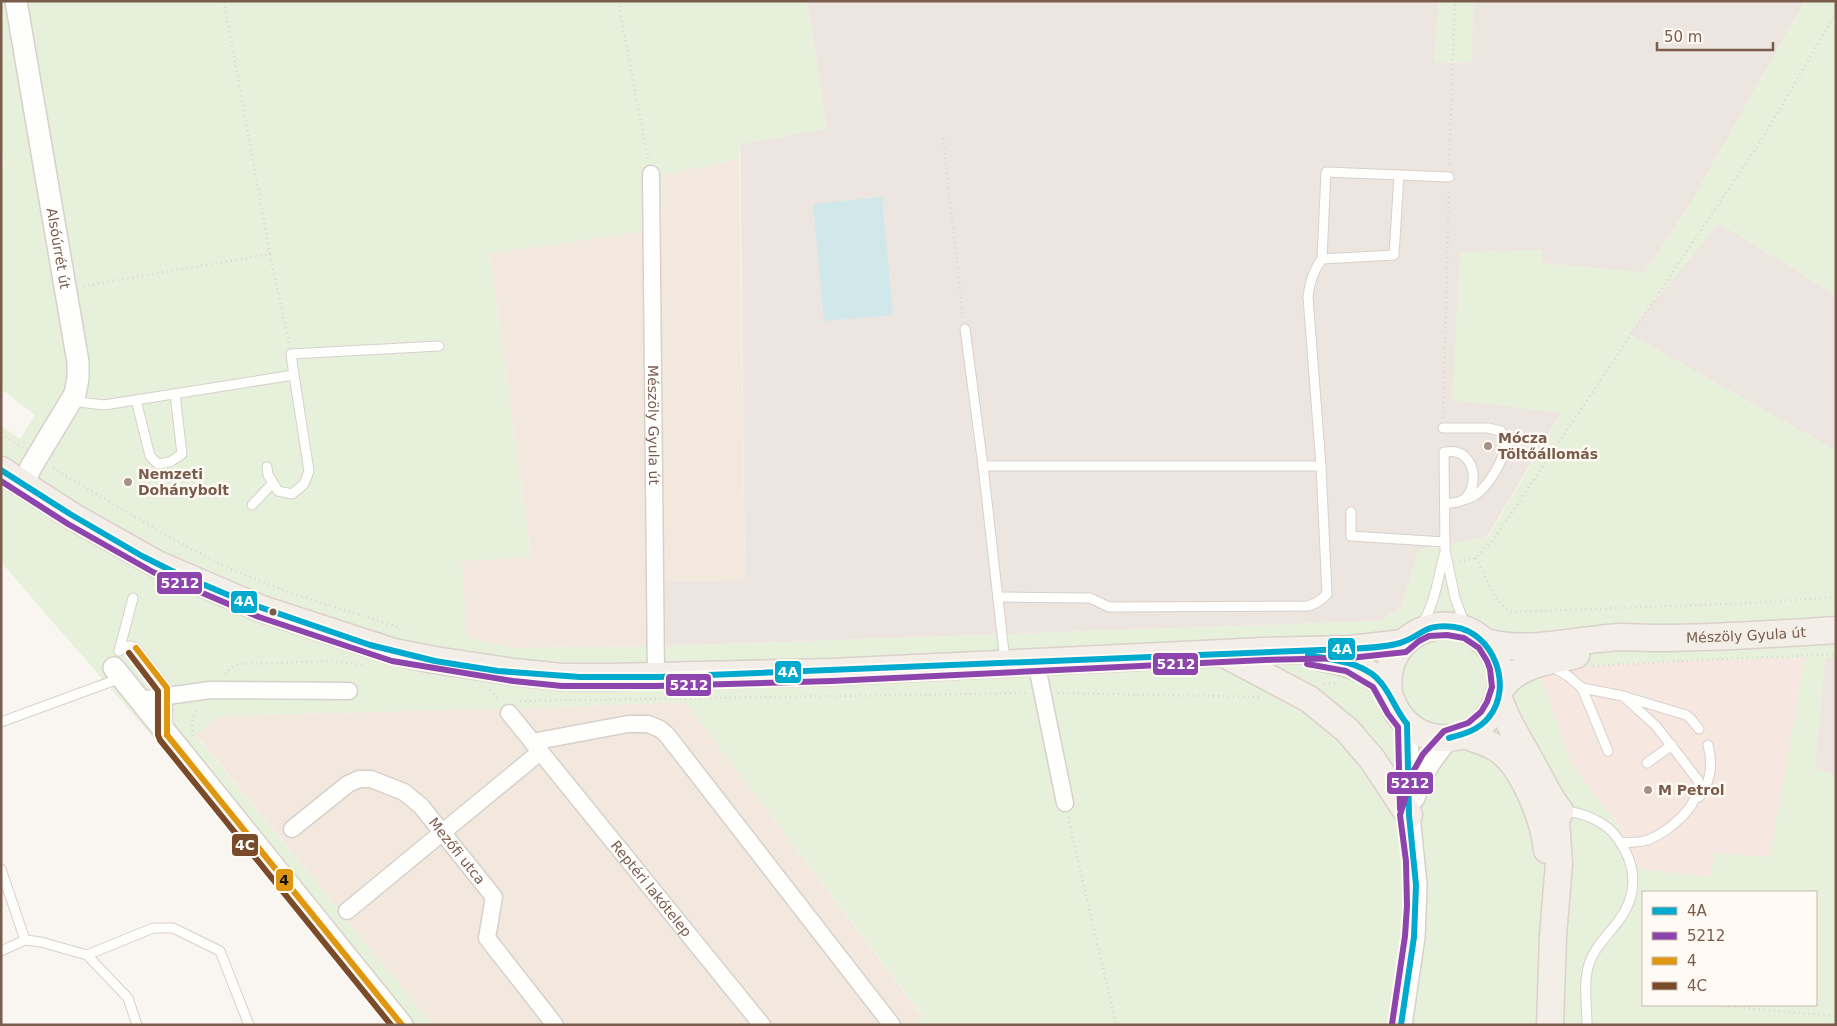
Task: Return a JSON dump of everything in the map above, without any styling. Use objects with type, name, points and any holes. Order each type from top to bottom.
[{"type":"main road","points":[[1,470],[30,470]]},
{"type":"main road","name":"Mészöly Gyula út","points":[[30,470],[40,484],[72,516],[157,564],[207,587],[262,609],[394,652],[514,672],[562,676],[656,677],[832,672],[1350,649],[1409,639]]},
{"type":"main road","name":"Mészöly Gyula út","points":[[1390,698],[1388,689],[1389,672],[1396,652],[1409,639],[1426,628],[1438,626],[1448,626],[1501,646],[1622,638],[1836,630]]},
{"type":"main road","points":[[1476,636],[1495,657],[1499,667],[1500,693],[1513,731],[1548,796],[1560,811],[1556,821],[1559,863],[1553,936],[1550,1025]]},
{"type":"main road","name":"Mészöly Gyula út","points":[[1287,651],[1349,663],[1380,681],[1395,708],[1407,724],[1426,735],[1456,737],[1481,725],[1488,718],[1509,677],[1524,668],[1657,638]]},
{"type":"main road","points":[[1223,654],[1309,699],[1347,730],[1372,758],[1410,815]]},
{"type":"main road","points":[[1456,737],[1484,742],[1502,752],[1526,783],[1539,813],[1546,846],[1553,936]]},
{"type":"street","name":"Alsóúrrét út","points":[[16,1],[78,362],[77,386],[71,401],[30,470]]},
{"type":"street","name":"Mészöly Gyula út","points":[[651,174],[656,677]]},
{"type":"street","points":[[1036,662],[1065,803]]},
{"type":"street","points":[[118,666],[139,700],[402,1025]]},
{"type":"street","points":[[139,700],[210,690],[349,691]]},
{"type":"street","name":"Reptéri lakótelep","points":[[507,705],[536,747],[762,1025]]},
{"type":"street","points":[[347,911],[442,832],[536,747],[628,724],[648,724],[660,729],[667,735],[892,1025]]},
{"type":"street","points":[[1401,1025],[1414,937],[1416,906],[1407,724]]},
{"type":"street","points":[[1410,815],[1422,774],[1430,759],[1456,737]]},
{"type":"street","name":"Mezőfi utca","points":[[292,829],[348,784],[359,779],[371,779],[404,792],[421,806],[494,897],[486,938],[555,1025]]},
{"type":"lane","points":[[998,597],[1090,598],[1109,607],[1307,606],[1315,604],[1327,594],[1322,466],[1308,297],[1315,269],[1322,259],[1326,172],[1449,177]]},
{"type":"lane","points":[[1322,259],[1394,256],[1399,175]]},
{"type":"lane","points":[[965,329],[983,466],[1005,663]]},
{"type":"lane","points":[[267,467],[268,475],[278,491],[292,494],[304,484],[309,472],[291,354],[439,346]]},
{"type":"lane","points":[[71,401],[104,405],[294,375]]},
{"type":"lane","points":[[136,400],[150,456],[158,464],[170,462],[182,454],[175,394]]},
{"type":"lane","points":[[1443,428],[1488,428],[1501,431],[1505,438],[1505,446],[1498,466],[1485,486],[1474,495],[1461,501],[1445,504]]},
{"type":"lane","points":[[1461,501],[1468,494],[1472,484],[1473,474],[1471,465],[1457,452],[1444,452],[1445,546],[1448,565],[1455,598],[1476,636]]},
{"type":"lane","points":[[983,466],[1322,466]]},
{"type":"lane","points":[[252,505],[272,482]]},
{"type":"lane","points":[[1351,512],[1351,536],[1445,546]]},
{"type":"lane","points":[[1409,639],[1427,616],[1434,598],[1445,546]]},
{"type":"lane","points":[[118,666],[133,598]]},
{"type":"lane","points":[[1,722],[118,666],[126,646],[131,645],[136,648],[168,688],[168,735]]},
{"type":"lane","points":[[1544,662],[1568,676],[1582,688],[1608,751]]},
{"type":"lane","points":[[1582,688],[1623,696],[1686,715],[1699,729]]},
{"type":"lane","points":[[1623,696],[1656,726],[1698,780],[1699,787],[1696,796],[1686,813]]},
{"type":"lane","points":[[1647,763],[1672,745]]},
{"type":"lane","points":[[1620,842],[1637,843],[1649,839],[1674,824],[1686,813],[1702,794],[1707,782],[1710,772],[1708,745]]},
{"type":"lane","points":[[1560,811],[1568,811],[1601,822],[1612,830],[1631,861],[1633,872],[1632,891],[1623,915],[1598,947],[1589,963],[1586,985],[1587,1025]]},
{"type":"lane","points":[[1,869],[25,940]]},
{"type":"lane","points":[[87,954],[153,928],[173,928],[220,951],[249,1025]]},
{"type":"lane","points":[[1,951],[25,940],[42,942],[87,954],[128,998],[137,1025]]},
{"type":"path","points":[[224,1],[270,254],[291,354]]},
{"type":"path","points":[[618,1],[651,174]]},
{"type":"path","points":[[1443,428],[1455,1]]},
{"type":"path","points":[[1448,565],[1476,558],[1494,539],[1762,139],[1836,13]]},
{"type":"path","points":[[943,138],[965,329]]},
{"type":"path","points":[[66,289],[270,254]]},
{"type":"path","points":[[1,434],[30,470],[162,533],[226,567],[288,592],[400,628]]},
{"type":"path","points":[[1476,558],[1485,573],[1494,597],[1501,606],[1510,612],[1744,603],[1836,597]]},
{"type":"path","points":[[210,690],[233,666],[241,664],[326,661],[369,666]]},
{"type":"path","points":[[1568,676],[1578,667],[1682,661]]},
{"type":"path","points":[[1309,699],[1316,687],[1324,683],[1342,683]]},
{"type":"path","points":[[487,687],[507,705],[1042,693],[1265,697]]},
{"type":"path","points":[[1065,803],[1116,1025]]},
{"type":"path","points":[[1721,1006],[1836,1016]]},
{"type":"shaded area","points":[[807,1],[1439,1],[1434,62],[1471,63],[1473,1],[1805,1],[1689,206],[1645,273],[1541,263],[1542,251],[1460,252],[1562,412],[1487,537],[1418,550],[1402,606],[1381,621],[666,646],[663,582],[745,581],[740,144],[827,128]]},
{"type":"shaded area","points":[[739,159],[745,581],[664,582],[666,646],[513,648],[467,638],[461,560],[531,556],[490,254],[661,229],[663,175]]},
{"type":"shaded area","points":[[1719,223],[1836,295],[1836,451],[1628,333]]},
{"type":"shaded area","points":[[1805,657],[1770,857],[1714,853],[1711,877],[1640,869],[1620,828],[1571,763],[1538,669],[1681,661]]},
{"type":"shaded area","points":[[1836,657],[1836,776],[1815,768],[1825,658]]},
{"type":"shaded area","points":[[685,702],[923,1017],[913,1025],[433,1025],[196,735],[218,716]]},
{"type":"green space","points":[[1,1],[807,1],[827,128],[740,144],[739,159],[663,175],[661,229],[490,254],[531,557],[462,561],[467,638],[513,648],[666,646],[1380,621],[1402,606],[1418,550],[1488,537],[1562,413],[1452,400],[1460,252],[1543,250],[1541,263],[1645,273],[1689,206],[1805,1],[1836,1],[1836,295],[1719,223],[1628,333],[1836,451],[1836,657],[1825,659],[1815,768],[1836,776],[1836,1025],[913,1025],[923,1016],[685,702],[218,716],[196,736],[433,1025],[386,1025],[170,757],[1,562],[1,426],[20,439],[35,415],[1,389],[1,172],[4,163],[1,149]],"holes":[[[1805,658],[1770,857],[1714,853],[1711,877],[1640,869],[1620,828],[1571,763],[1538,669],[1681,661]]]},
{"type":"green space","points":[[1439,1],[1473,1],[1472,63],[1434,62]]},
{"type":"water","points":[[882,197],[893,315],[824,321],[813,204]]},
{"type":"transit line","name":"4A","points":[[1,470],[70,514],[142,556],[176,573],[245,602],[370,645],[435,661],[498,671],[580,677],[659,677],[1346,649],[1393,645],[1430,628],[1454,627],[1468,631],[1489,650],[1496,662],[1500,691],[1489,717],[1481,725],[1471,731],[1449,738]]},
{"type":"transit line","name":"5212","points":[[1,481],[68,524],[153,572],[259,617],[392,661],[513,681],[562,686],[656,686],[832,681],[1264,660],[1350,658],[1406,652],[1419,641],[1429,636],[1447,635],[1464,638],[1479,648],[1487,661],[1492,687],[1481,712],[1468,723],[1444,731],[1423,754],[1414,770],[1400,815],[1406,861],[1407,906],[1405,936],[1392,1024]]},
{"type":"transit line","name":"4","points":[[136,648],[167,688],[167,735]]},
{"type":"transit line","name":"4C","points":[[129,653],[158,691],[158,735],[160,740],[391,1025]]},
{"type":"transit line","name":"4A","points":[[1308,655],[1348,663],[1367,671],[1382,684],[1407,724]]},
{"type":"transit line","name":"5212","points":[[1307,664],[1346,671],[1373,687],[1388,714],[1398,727],[1400,809]]},
{"type":"transit line","name":"4A","points":[[1401,1025],[1414,937],[1416,885],[1409,815],[1407,724]]},
{"type":"transit line","name":"4","points":[[167,735],[402,1025]]},
{"type":"place","name":"Mócza Töltőállomás","points":[[1488,446]]},
{"type":"place","name":"Nemzeti Dohánybolt","points":[[128,482]]},
{"type":"place","name":"M Petrol","points":[[1648,790]]}]
